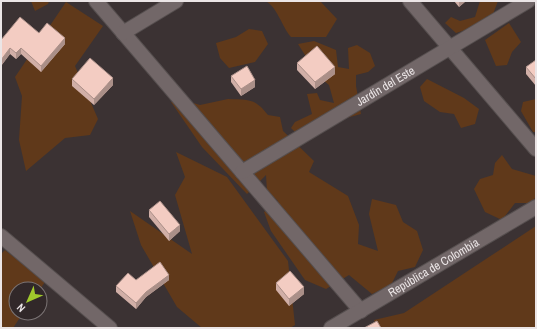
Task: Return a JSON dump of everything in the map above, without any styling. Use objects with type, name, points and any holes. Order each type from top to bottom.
[{"type":"street","points":[[96,1],[361,311]]},
{"type":"street","points":[[123,33],[176,1]]},
{"type":"street","points":[[410,1],[536,149]]},
{"type":"street","name":"Jardín del Este","points":[[242,172],[528,1]]},
{"type":"street","name":"República de Colombia","points":[[331,328],[536,207]]},
{"type":"street","points":[[1,236],[110,328]]},
{"type":"shaded area","points":[[31,1],[49,1],[48,4],[35,11]]},
{"type":"shaded area","points":[[265,1],[320,1],[337,19],[326,37],[291,37],[273,7]]},
{"type":"shaded area","points":[[480,1],[498,1],[493,14],[486,17],[484,24],[456,33],[445,23],[451,17],[460,21],[475,17]]},
{"type":"shaded area","points":[[66,2],[103,26],[75,66],[98,119],[90,135],[65,138],[26,171],[19,140],[22,96],[15,77]]},
{"type":"shaded area","points":[[509,23],[521,42],[512,52],[507,65],[496,66],[485,40]]},
{"type":"shaded area","points":[[249,29],[262,31],[268,44],[255,62],[229,68],[220,58],[216,43],[236,37]]},
{"type":"shaded area","points":[[314,41],[336,50],[338,67],[349,69],[348,48],[357,45],[370,53],[375,66],[368,72],[356,75],[356,86],[361,114],[295,132],[291,128],[295,122],[312,114],[307,94],[317,93],[320,100],[334,103],[329,85],[311,70],[305,55],[298,44]]},
{"type":"shaded area","points":[[427,79],[464,98],[479,109],[475,124],[461,128],[454,114],[440,112],[424,101],[420,87]]},
{"type":"shaded area","points":[[228,99],[251,101],[259,105],[268,115],[280,117],[283,131],[314,161],[309,172],[348,196],[359,225],[358,244],[378,251],[369,214],[372,199],[396,205],[403,222],[417,231],[423,250],[415,267],[398,271],[391,285],[372,294],[349,275],[326,289],[305,280],[271,231],[264,212],[278,201],[267,191],[266,175],[247,194],[202,147],[171,102],[190,102],[200,105]]},
{"type":"shaded area","points":[[536,99],[536,132],[533,132],[521,111],[523,102]]},
{"type":"shaded area","points":[[176,152],[227,177],[288,261],[295,325],[290,328],[202,328],[177,307],[141,245],[130,211],[192,254],[175,195],[185,177]]},
{"type":"shaded area","points":[[502,155],[512,169],[536,176],[536,197],[530,203],[515,203],[502,220],[485,212],[474,189],[480,179],[493,175],[495,163]]},
{"type":"shaded area","points":[[536,226],[536,328],[377,328],[374,320],[404,313]]},
{"type":"shaded area","points":[[5,250],[44,281],[8,281],[8,321],[18,321],[13,328],[1,328],[1,254]]},
{"type":"building","points":[[20,17],[39,33],[47,23],[65,38],[41,66],[21,48],[16,53],[10,48],[1,60],[1,40]]},
{"type":"building","points":[[317,46],[335,67],[315,82],[297,63]]},
{"type":"building","points":[[90,58],[113,78],[94,99],[72,79]]},
{"type":"building","points":[[536,60],[536,79],[526,67]]},
{"type":"building","points":[[247,66],[255,80],[241,89],[231,76]]},
{"type":"building","points":[[160,201],[180,225],[169,234],[149,210]]},
{"type":"building","points":[[160,262],[169,275],[146,292],[136,303],[116,286],[128,273],[136,280]]},
{"type":"building","points":[[290,271],[304,287],[289,299],[276,283]]},
{"type":"building","points":[[377,321],[381,328],[364,328]]}]
